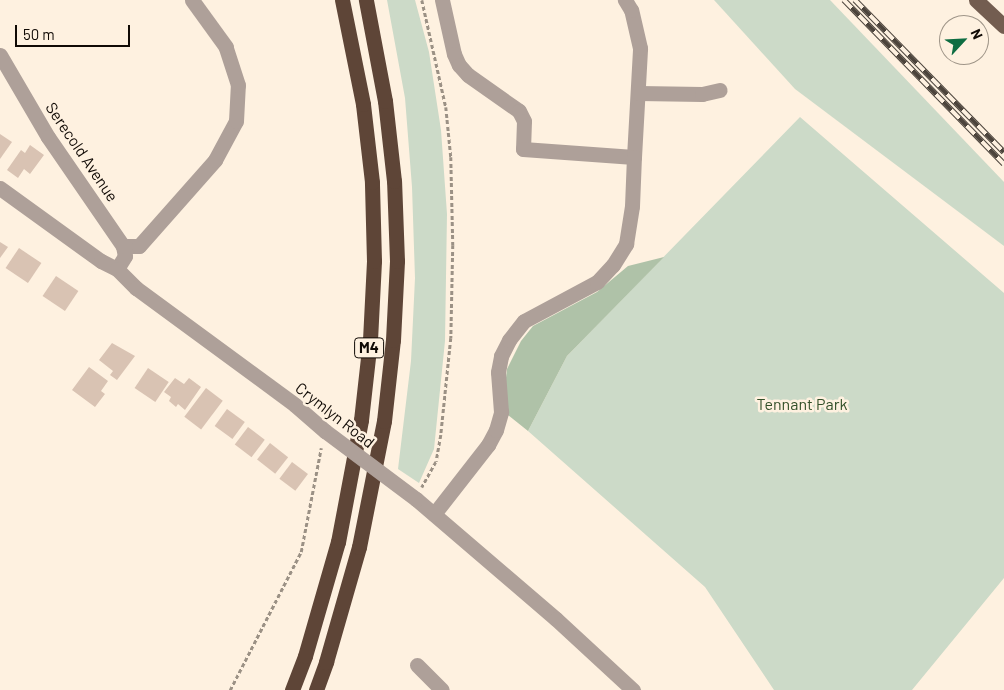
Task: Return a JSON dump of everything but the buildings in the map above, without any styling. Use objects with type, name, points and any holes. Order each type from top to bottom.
[{"type":"highway","name":"M4","points":[[292,690],[305,656],[338,542],[361,420],[370,340],[374,261],[372,182],[363,104],[342,0]]},
{"type":"highway","name":"M4","points":[[316,690],[326,662],[359,547],[384,421],[393,340],[397,261],[394,181],[385,101],[366,0]]},
{"type":"main road","points":[[976,0],[1004,26]]},
{"type":"street","points":[[117,268],[125,256],[123,246],[139,246],[215,160],[236,121],[238,85],[226,47],[192,0]]},
{"type":"street","points":[[442,0],[454,54],[459,65],[468,74],[519,111],[524,121],[523,149],[634,157]]},
{"type":"street","points":[[434,514],[488,445],[496,430],[501,412],[498,372],[509,340],[524,321],[597,282],[613,265],[626,244],[632,206],[640,48],[631,10],[625,0]]},
{"type":"street","name":"Serecold Avenue","points":[[0,55],[48,137],[123,246]]},
{"type":"street","points":[[639,93],[702,94],[720,90]]},
{"type":"street","name":"Crymlyn Road","points":[[0,188],[101,261],[117,268],[136,288],[295,405],[325,431],[416,499],[556,619],[634,690]]},
{"type":"street","points":[[417,665],[442,690]]},
{"type":"path","points":[[416,499],[436,462],[441,435],[451,338],[453,245],[451,158],[446,108],[422,0]]},
{"type":"path","points":[[230,690],[301,552],[325,431]]},
{"type":"green space","points":[[387,0],[415,0],[429,52],[441,130],[447,214],[445,341],[434,449],[419,483],[398,469],[411,361],[415,278],[412,187],[405,98]]},
{"type":"green space","points":[[714,0],[830,0],[1004,182],[1004,246],[795,89]]},
{"type":"green space","name":"Tennant Park","points":[[800,117],[1004,293],[1004,578],[912,690],[774,690],[705,587],[528,431],[567,356]]},
{"type":"green space","points":[[664,257],[567,356],[528,431],[508,415],[505,386],[507,369],[521,341],[533,326],[597,292],[628,266]]},
{"type":"railway","points":[[844,0],[1004,164]]},
{"type":"railway","points":[[855,0],[1004,152]]}]
